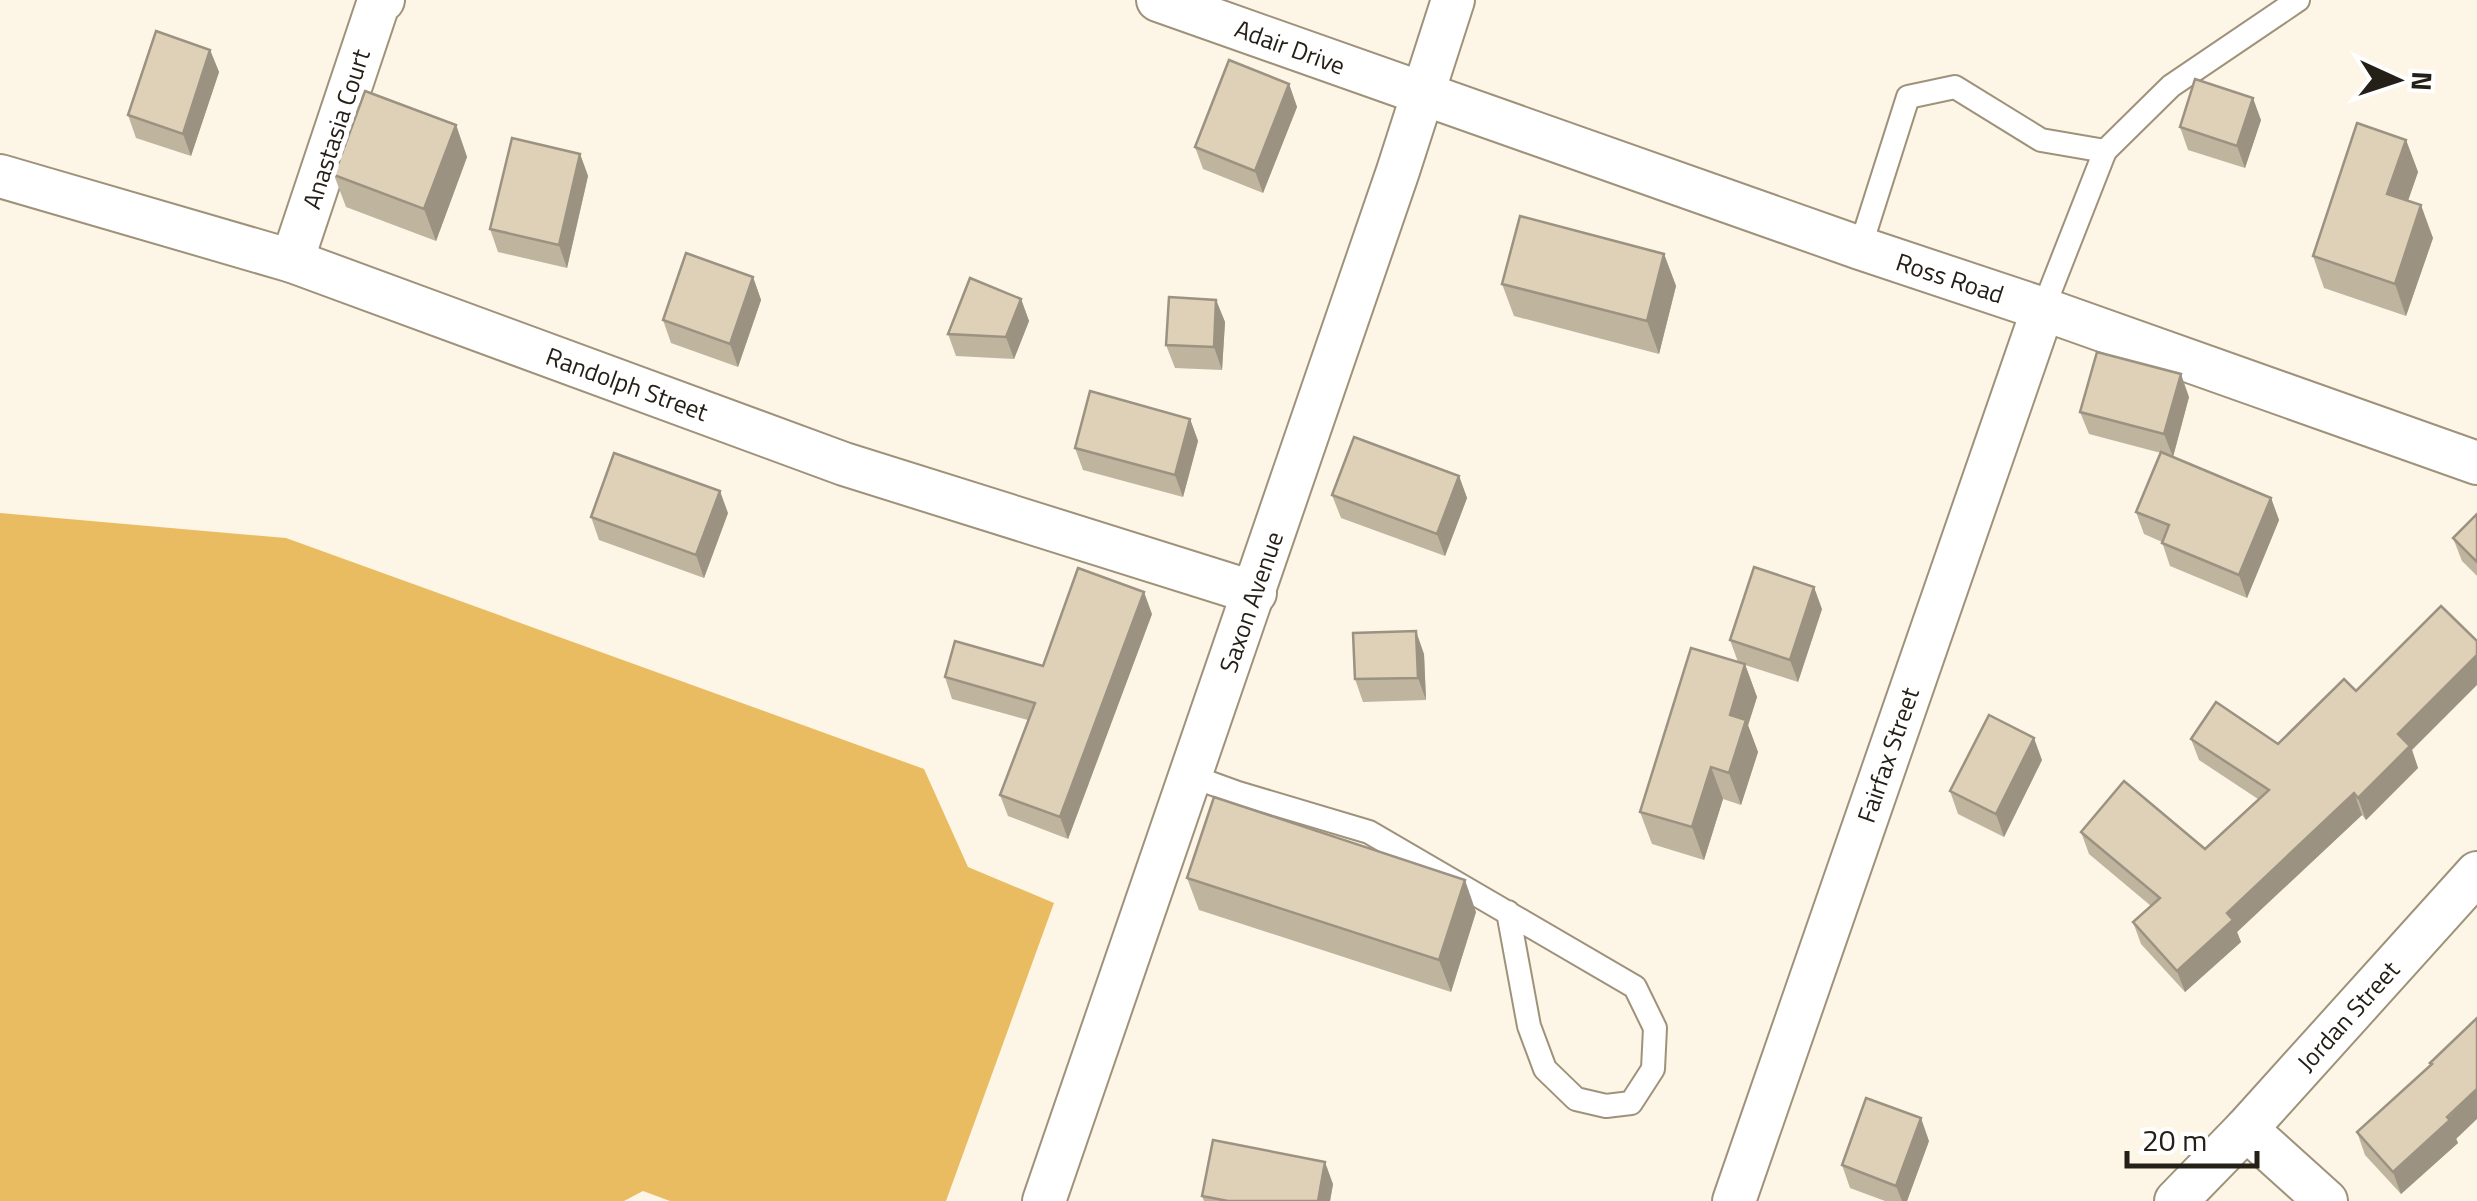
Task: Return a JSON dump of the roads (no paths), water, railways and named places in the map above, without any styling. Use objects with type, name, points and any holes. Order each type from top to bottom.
[{"type":"street","name":"Anastasia Court","points":[[292,261],[378,4],[383,0]]},
{"type":"street","name":"Adair Drive","points":[[1158,0],[1423,94]]},
{"type":"street","name":"Saxon Avenue","points":[[1044,1201],[1452,0]]},
{"type":"street","name":"Ross Road","points":[[1423,94],[2477,462]]},
{"type":"street","name":"Randolph Street","points":[[0,176],[292,261],[844,464],[1254,592]]},
{"type":"street","name":"Fairfax Street","points":[[1734,1201],[2043,308]]},
{"type":"street","name":"Jordan Street","points":[[2176,1201],[2477,873]]},
{"type":"street","points":[[2246,1128],[2326,1201]]},
{"type":"lane","points":[[2043,308],[2105,151],[2171,86],[2298,0]]},
{"type":"lane","points":[[1860,248],[1908,97],[1956,87],[2041,140],[2105,151]]},
{"type":"lane","points":[[1191,776],[1369,832],[1508,912],[1635,987],[1655,1028],[1653,1069],[1631,1103],[1606,1106],[1576,1099],[1546,1069],[1529,1026],[1508,912]]}]
